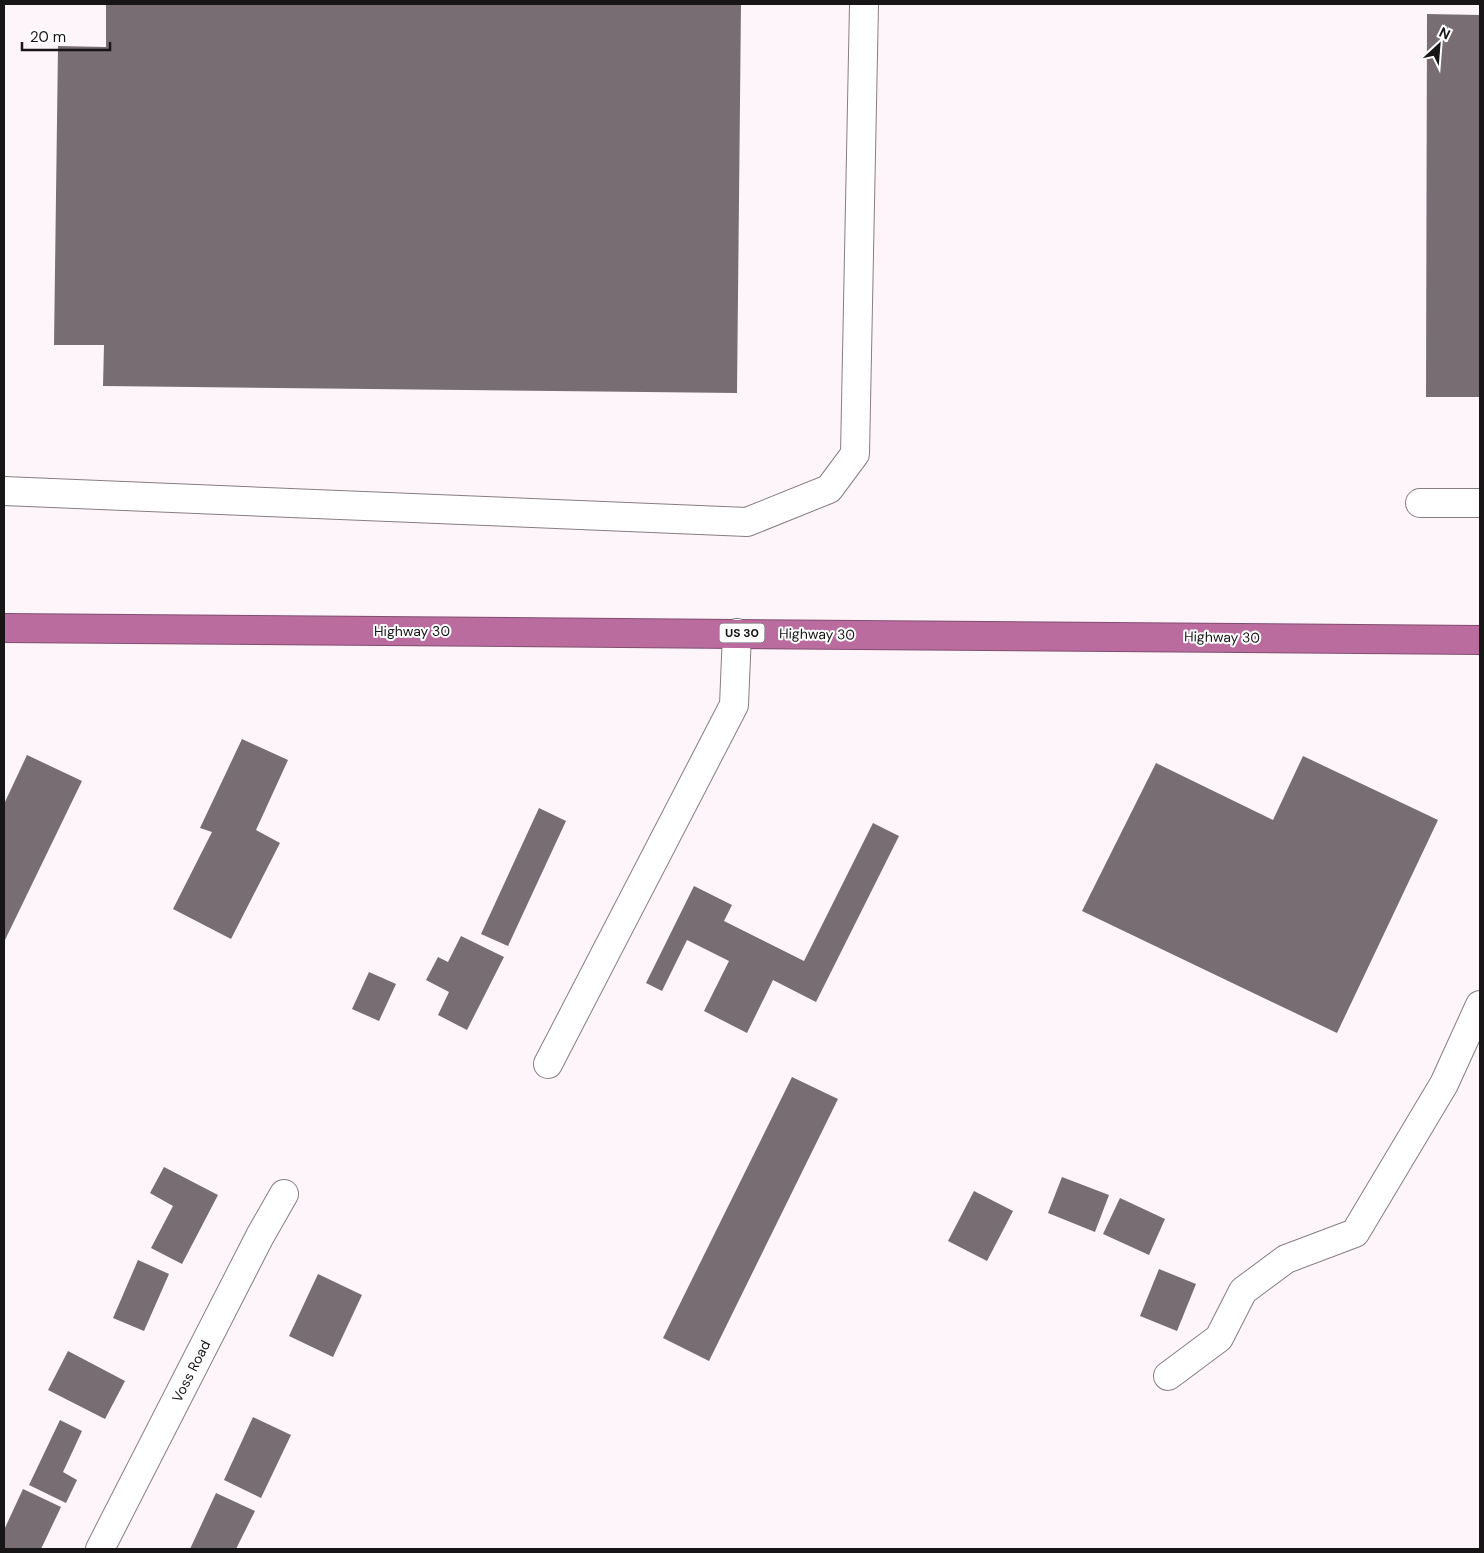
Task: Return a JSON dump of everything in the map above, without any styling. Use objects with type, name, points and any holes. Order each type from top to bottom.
[{"type":"highway","name":"Highway 30","points":[[4,628],[1480,640]]},
{"type":"street","points":[[4,491],[746,522],[829,489],[855,454],[864,4]]},
{"type":"street","points":[[1420,503],[1480,503]]},
{"type":"street","points":[[548,1064],[734,705],[737,633]]},
{"type":"street","points":[[1168,1376],[1219,1338],[1243,1291],[1286,1259],[1355,1233],[1444,1084],[1480,1005]]},
{"type":"street","name":"Voss Road","points":[[100,1549],[260,1236],[284,1194]]},
{"type":"building","points":[[106,4],[741,4],[737,393],[103,386],[104,345],[54,345],[58,46],[106,47]]},
{"type":"building","points":[[1427,14],[1480,15],[1480,397],[1426,397]]},
{"type":"building","points":[[242,739],[288,760],[256,830],[280,843],[231,939],[173,909],[212,832],[200,828]]},
{"type":"building","points":[[27,755],[82,781],[4,942],[4,804]]},
{"type":"building","points":[[1303,756],[1438,820],[1337,1033],[1082,911],[1156,763],[1273,820]]},
{"type":"building","points":[[539,808],[566,821],[508,946],[481,934]]},
{"type":"building","points":[[873,823],[899,836],[816,1002],[773,980],[747,1033],[704,1011],[729,961],[687,940],[662,991],[646,983],[694,886],[732,905],[724,921],[804,961]]},
{"type":"building","points":[[461,936],[504,957],[467,1030],[438,1015],[449,992],[426,980],[438,957],[448,962]]},
{"type":"building","points":[[369,972],[396,984],[379,1021],[352,1009]]},
{"type":"building","points":[[792,1077],[838,1099],[709,1361],[663,1338]]},
{"type":"building","points":[[164,1167],[218,1195],[182,1264],[151,1248],[173,1206],[150,1193]]},
{"type":"building","points":[[1062,1177],[1109,1195],[1095,1232],[1048,1213]]},
{"type":"building","points":[[974,1191],[1013,1211],[987,1261],[948,1241]]},
{"type":"building","points":[[1120,1198],[1165,1219],[1149,1255],[1103,1234]]},
{"type":"building","points":[[138,1260],[169,1274],[144,1331],[113,1318]]},
{"type":"building","points":[[1159,1269],[1196,1284],[1177,1331],[1140,1316]]},
{"type":"building","points":[[318,1274],[362,1295],[333,1357],[289,1336]]},
{"type":"building","points":[[68,1351],[125,1381],[105,1419],[48,1390]]},
{"type":"building","points":[[253,1417],[291,1435],[261,1498],[224,1480]]},
{"type":"building","points":[[60,1420],[82,1431],[63,1472],[77,1480],[66,1503],[29,1485]]},
{"type":"building","points":[[23,1489],[61,1507],[41,1549],[4,1549],[4,1530]]},
{"type":"building","points":[[216,1493],[255,1511],[236,1549],[190,1549]]}]
